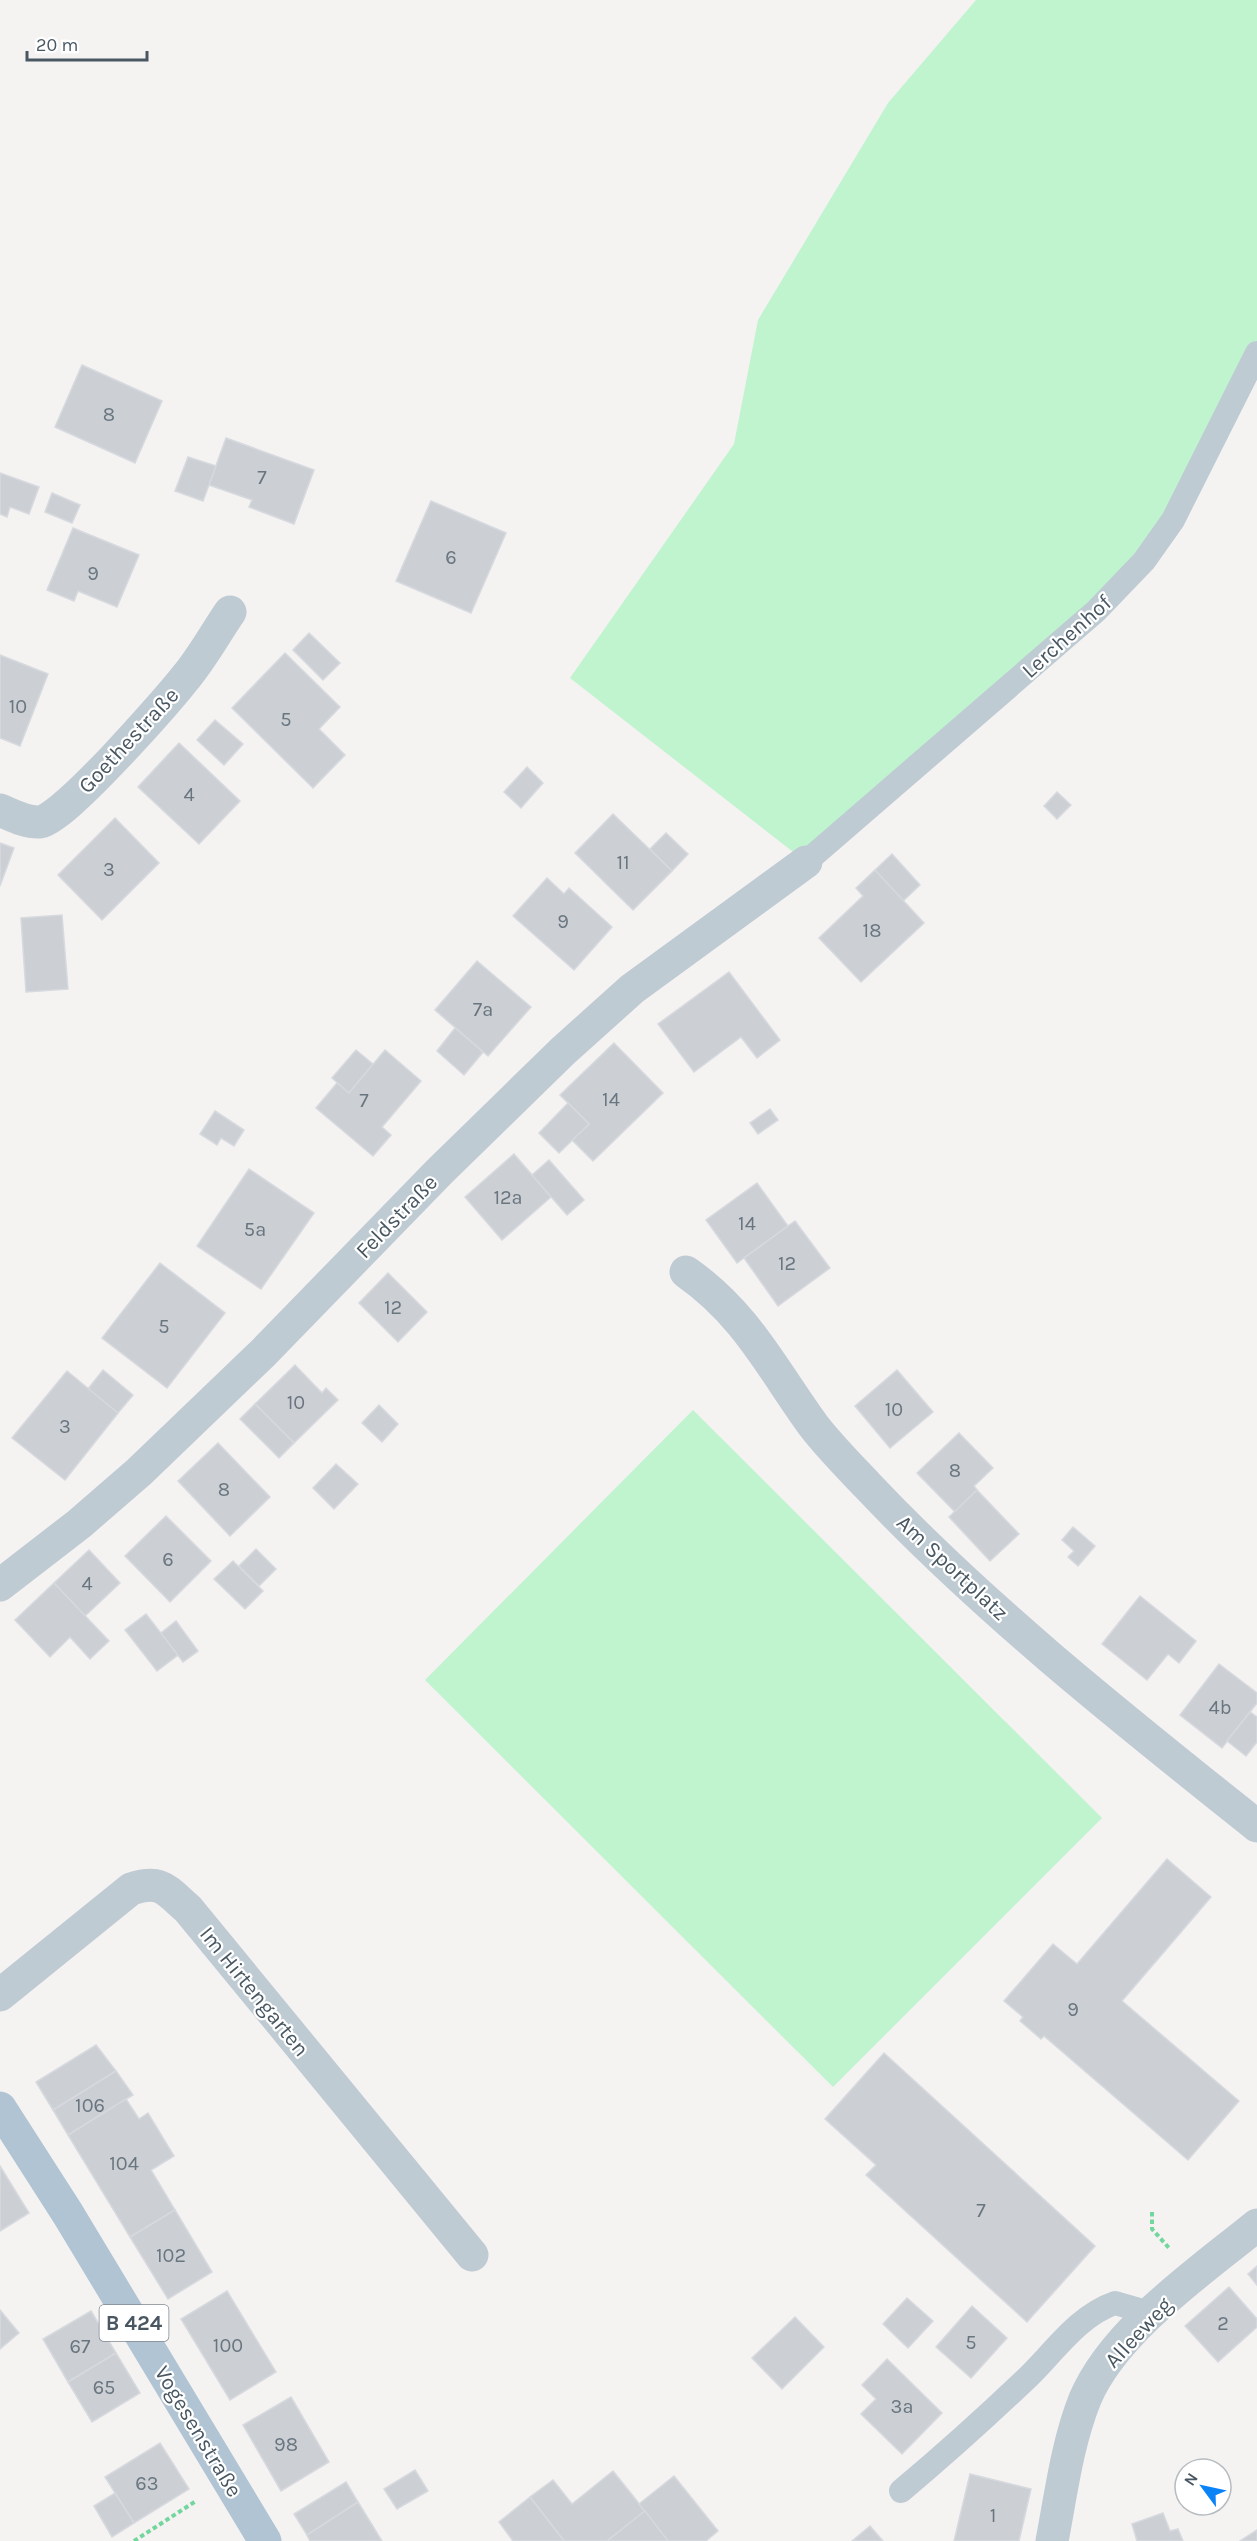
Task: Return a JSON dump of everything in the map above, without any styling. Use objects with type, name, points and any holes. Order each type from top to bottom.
[{"type":"main road","name":"Vogesenstraße","points":[[0,2108],[68,2214],[265,2541]]},
{"type":"street","name":"Goethestraße","points":[[0,810],[25,820],[41,822],[58,813],[115,756],[187,676],[230,612]]},
{"type":"street","name":"Feldstraße","points":[[0,1585],[79,1524],[139,1472],[263,1353],[439,1172],[563,1051],[632,989],[806,862]]},
{"type":"street","name":"Am Sportplatz","points":[[686,1272],[711,1289],[740,1318],[814,1427],[900,1520],[1013,1623],[1257,1826]]},
{"type":"street","name":"Im Hirtengarten","points":[[0,1995],[131,1889],[148,1884],[161,1885],[188,1909],[472,2255]]},
{"type":"street","name":"Alleeweg","points":[[1052,2541],[1074,2433],[1086,2397],[1114,2353],[1150,2313],[1257,2225]]},
{"type":"lane","name":"Lerchenhof","points":[[806,862],[1096,611],[1144,561],[1173,519],[1257,353]]},
{"type":"lane","points":[[901,2490],[970,2433],[1078,2325],[1115,2303],[1150,2313]]},
{"type":"path","points":[[1152,2212],[1152,2229]]},
{"type":"path","points":[[134,2541],[229,2480]]},
{"type":"green space","points":[[976,0],[1257,0],[1257,353],[1144,561],[806,862],[570,678],[734,444],[758,320],[888,103]]},
{"type":"green space","points":[[693,1410],[1102,1818],[833,2087],[425,1680]]},
{"type":"building","points":[[82,365],[162,401],[135,463],[55,427]]},
{"type":"building","points":[[226,438],[314,470],[294,524],[249,507],[252,500],[209,485]]},
{"type":"building","points":[[188,457],[216,466],[203,501],[175,491]]},
{"type":"building","points":[[0,473],[39,487],[29,514],[10,507],[7,517],[0,514]]},
{"type":"building","points":[[52,493],[80,505],[72,523],[45,512]]},
{"type":"building","points":[[431,501],[506,533],[471,613],[396,581]]},
{"type":"building","points":[[73,528],[139,555],[117,607],[78,591],[74,601],[47,590]]},
{"type":"building","points":[[309,633],[340,663],[323,680],[293,650]]},
{"type":"building","points":[[285,653],[340,707],[319,729],[345,755],[313,788],[232,708]]},
{"type":"building","points":[[0,655],[48,674],[20,746],[0,738]]},
{"type":"building","points":[[215,720],[243,744],[224,765],[197,740]]},
{"type":"building","points":[[179,743],[240,801],[199,844],[138,787]]},
{"type":"building","points":[[527,767],[543,783],[521,808],[504,792]]},
{"type":"building","points":[[1057,792],[1071,805],[1057,819],[1044,806]]},
{"type":"building","points":[[613,814],[672,871],[633,910],[575,853]]},
{"type":"building","points":[[115,818],[159,863],[102,920],[58,875]]},
{"type":"building","points":[[666,833],[688,854],[672,871],[650,849]]},
{"type":"building","points":[[0,843],[14,848],[0,886]]},
{"type":"building","points":[[892,854],[920,885],[903,901],[875,870]]},
{"type":"building","points":[[875,870],[924,923],[861,982],[819,938],[863,896],[856,888]]},
{"type":"building","points":[[547,878],[564,894],[569,888],[612,927],[574,970],[513,916]]},
{"type":"building","points":[[62,915],[68,989],[26,992],[21,918]]},
{"type":"building","points":[[477,961],[531,1007],[488,1056],[435,1010]]},
{"type":"building","points":[[729,972],[780,1040],[757,1058],[741,1037],[694,1072],[658,1024]]},
{"type":"building","points":[[455,1028],[483,1052],[464,1075],[437,1051]]},
{"type":"building","points":[[614,1043],[663,1093],[593,1161],[572,1140],[589,1124],[560,1095]]},
{"type":"building","points":[[356,1050],[373,1064],[349,1093],[332,1078]]},
{"type":"building","points":[[385,1050],[421,1081],[382,1127],[391,1135],[373,1156],[316,1108],[337,1083],[349,1093]]},
{"type":"building","points":[[568,1103],[589,1124],[559,1153],[539,1133]]},
{"type":"building","points":[[770,1109],[778,1120],[758,1134],[750,1123]]},
{"type":"building","points":[[215,1111],[244,1130],[234,1146],[221,1138],[217,1145],[200,1134]]},
{"type":"building","points":[[514,1154],[551,1197],[502,1240],[465,1197]]},
{"type":"building","points":[[549,1160],[584,1200],[567,1215],[532,1175]]},
{"type":"building","points":[[249,1169],[314,1213],[261,1289],[197,1246]]},
{"type":"building","points":[[757,1183],[788,1226],[737,1263],[706,1220]]},
{"type":"building","points":[[795,1221],[830,1268],[778,1306],[744,1258]]},
{"type":"building","points":[[160,1263],[225,1313],[167,1388],[102,1338]]},
{"type":"building","points":[[388,1273],[427,1312],[398,1342],[359,1303]]},
{"type":"building","points":[[295,1365],[322,1393],[326,1388],[338,1400],[294,1443],[255,1404]]},
{"type":"building","points":[[103,1370],[133,1395],[118,1413],[88,1389]]},
{"type":"building","points":[[897,1370],[933,1412],[890,1448],[855,1406]]},
{"type":"building","points":[[67,1371],[118,1413],[65,1480],[12,1438]]},
{"type":"building","points":[[255,1404],[294,1443],[279,1458],[240,1419]]},
{"type":"building","points":[[379,1405],[398,1424],[382,1442],[362,1423]]},
{"type":"building","points":[[959,1433],[993,1468],[974,1486],[977,1490],[955,1512],[917,1473]]},
{"type":"building","points":[[218,1443],[270,1497],[230,1536],[178,1481]]},
{"type":"building","points":[[336,1464],[358,1484],[334,1509],[313,1488]]},
{"type":"building","points":[[977,1490],[1019,1534],[990,1561],[949,1517]]},
{"type":"building","points":[[166,1516],[211,1561],[170,1602],[125,1556]]},
{"type":"building","points":[[1073,1527],[1095,1546],[1078,1566],[1068,1557],[1074,1551],[1062,1540]]},
{"type":"building","points":[[256,1549],[276,1569],[259,1586],[239,1566]]},
{"type":"building","points":[[89,1550],[120,1583],[85,1616],[54,1583]]},
{"type":"building","points":[[233,1561],[263,1591],[245,1609],[214,1579]]},
{"type":"building","points":[[54,1583],[109,1641],[90,1659],[70,1637],[50,1657],[15,1620]]},
{"type":"building","points":[[1140,1596],[1196,1641],[1179,1663],[1168,1654],[1147,1680],[1102,1644]]},
{"type":"building","points":[[146,1614],[178,1655],[157,1671],[125,1630]]},
{"type":"building","points":[[176,1621],[198,1651],[183,1662],[161,1633]]},
{"type":"building","points":[[1219,1664],[1257,1693],[1257,1703],[1222,1748],[1180,1715]]},
{"type":"building","points":[[1250,1712],[1257,1717],[1257,1742],[1246,1756],[1227,1741]]},
{"type":"building","points":[[1167,1859],[1211,1897],[1122,2001],[1239,2101],[1188,2160],[1044,2036],[1041,2039],[1020,2021],[1023,2017],[1004,2001],[1053,1944],[1077,1964]]},
{"type":"building","points":[[96,2045],[116,2071],[53,2110],[36,2082]]},
{"type":"building","points":[[884,2053],[1095,2246],[1027,2322],[866,2175],[876,2165],[825,2119]]},
{"type":"building","points":[[116,2071],[133,2095],[68,2135],[53,2110]]},
{"type":"building","points":[[126,2099],[139,2119],[148,2113],[174,2156],[151,2170],[175,2210],[130,2237],[68,2135]]},
{"type":"building","points":[[0,2166],[29,2213],[0,2231]]},
{"type":"building","points":[[175,2210],[212,2272],[168,2299],[130,2237]]},
{"type":"building","points":[[1257,2266],[1257,2285],[1248,2274]]},
{"type":"building","points":[[1229,2287],[1257,2319],[1257,2327],[1218,2362],[1185,2326]]},
{"type":"building","points":[[227,2291],[276,2372],[230,2400],[181,2319]]},
{"type":"building","points":[[907,2298],[933,2321],[908,2348],[883,2324]]},
{"type":"building","points":[[972,2306],[1007,2338],[971,2378],[936,2347]]},
{"type":"building","points":[[0,2310],[19,2333],[0,2349]]},
{"type":"building","points":[[91,2311],[116,2353],[68,2382],[43,2339]]},
{"type":"building","points":[[795,2317],[824,2347],[782,2389],[752,2358]]},
{"type":"building","points":[[116,2353],[140,2393],[92,2422],[68,2382]]},
{"type":"building","points":[[887,2359],[942,2413],[902,2454],[861,2414],[876,2399],[862,2385]]},
{"type":"building","points":[[291,2397],[329,2462],[281,2491],[243,2425]]},
{"type":"building","points":[[160,2443],[189,2489],[134,2523],[105,2477]]},
{"type":"building","points":[[415,2470],[428,2491],[397,2509],[384,2489]]},
{"type":"building","points":[[613,2471],[645,2511],[607,2541],[564,2541],[530,2497],[553,2480],[572,2504]]},
{"type":"building","points":[[970,2474],[1031,2489],[1019,2541],[954,2541]]},
{"type":"building","points":[[674,2476],[718,2531],[706,2541],[668,2541],[639,2504]]},
{"type":"building","points":[[346,2482],[358,2502],[307,2535],[294,2514]]},
{"type":"building","points":[[115,2493],[134,2523],[112,2537],[94,2506]]},
{"type":"building","points":[[530,2497],[564,2541],[513,2541],[499,2522]]},
{"type":"building","points":[[358,2502],[382,2541],[310,2541],[307,2535]]},
{"type":"building","points":[[645,2511],[668,2541],[607,2541]]},
{"type":"building","points":[[1163,2513],[1170,2531],[1178,2529],[1183,2541],[1137,2541],[1132,2524]]},
{"type":"building","points":[[870,2526],[883,2541],[852,2541]]},
{"type":"building","points":[[1257,2530],[1257,2541],[1240,2541]]}]
